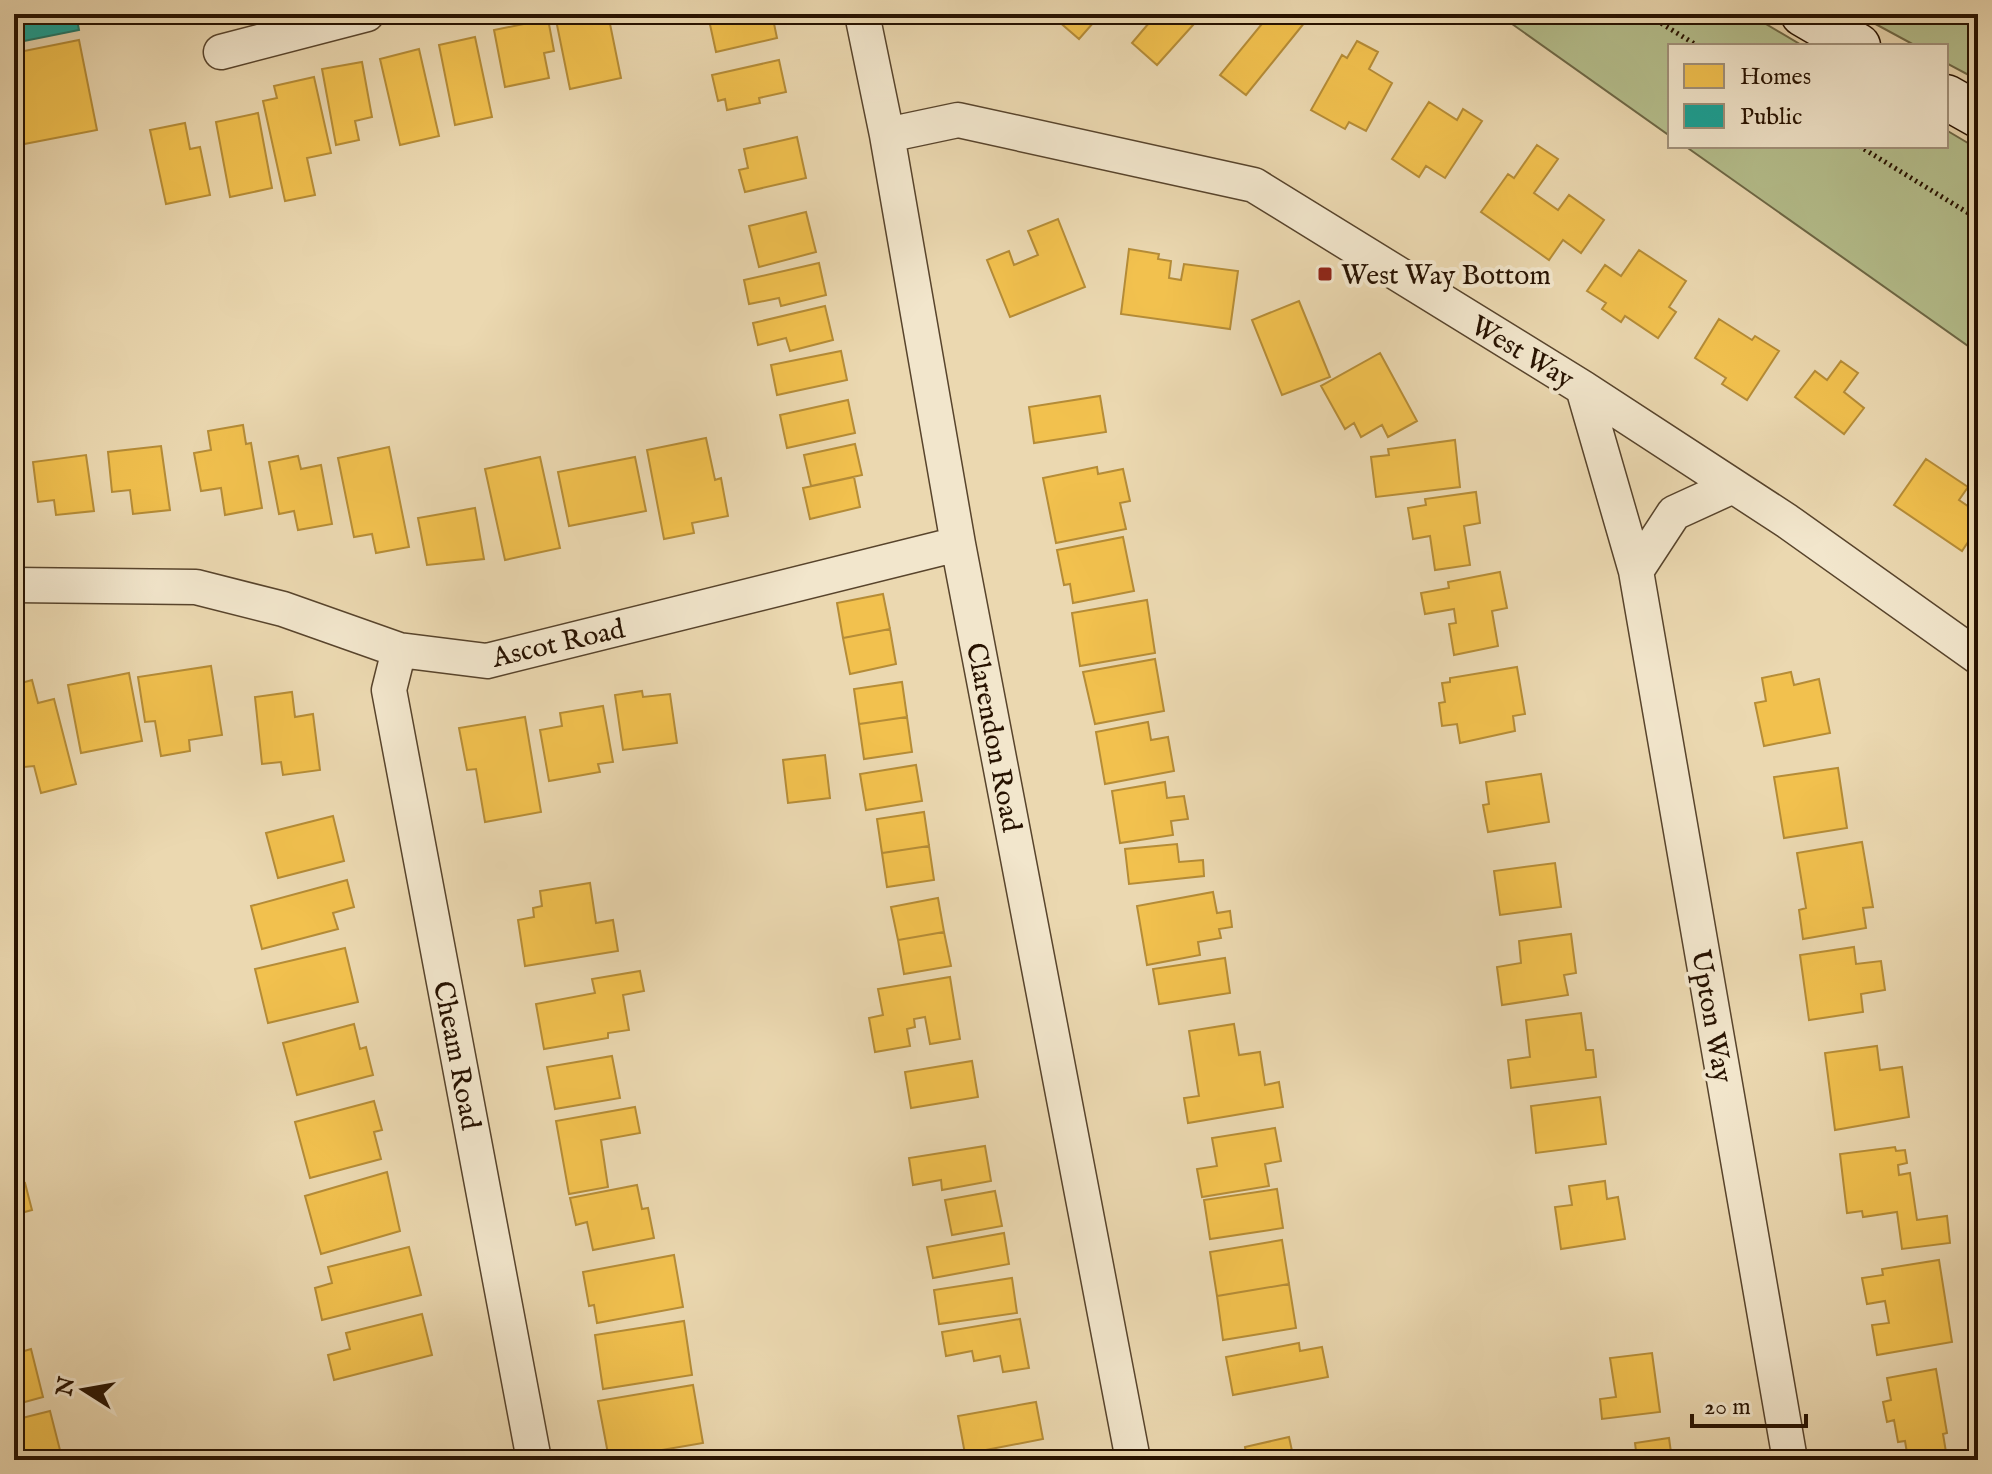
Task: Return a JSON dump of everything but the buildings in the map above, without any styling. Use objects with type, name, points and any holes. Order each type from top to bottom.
[{"type":"street","points":[[221,52],[367,14]]},
{"type":"street","name":"Clarendon Road","points":[[862,14],[887,135],[958,544],[1133,1460]]},
{"type":"street","points":[[1803,14],[1855,44]]},
{"type":"street","points":[[1948,98],[1978,115]]},
{"type":"street","name":"West Way","points":[[887,135],[958,120],[1254,185],[1583,388],[1733,486],[1978,657]]},
{"type":"street","name":"Upton Way","points":[[1583,388],[1636,571],[1790,1460]]},
{"type":"street","points":[[1636,571],[1674,513],[1733,486]]},
{"type":"street","name":"Ascot Road","points":[[14,585],[196,587],[283,609],[399,650],[487,661],[958,544]]},
{"type":"street","name":"Cheam Road","points":[[399,650],[389,690],[534,1460]]},
{"type":"path","points":[[1646,14],[1695,44]]},
{"type":"path","points":[[1862,148],[1978,219]]},
{"type":"green space","points":[[1498,14],[1749,14],[1800,44],[1668,44],[1668,135]]},
{"type":"green space","points":[[1857,14],[1978,14],[1978,80],[1948,64],[1948,44],[1912,44]]},
{"type":"green space","points":[[1948,131],[1978,149],[1978,353],[1688,148],[1948,148]]},
{"type":"place","name":"West Way Bottom","points":[[1325,274]]}]
